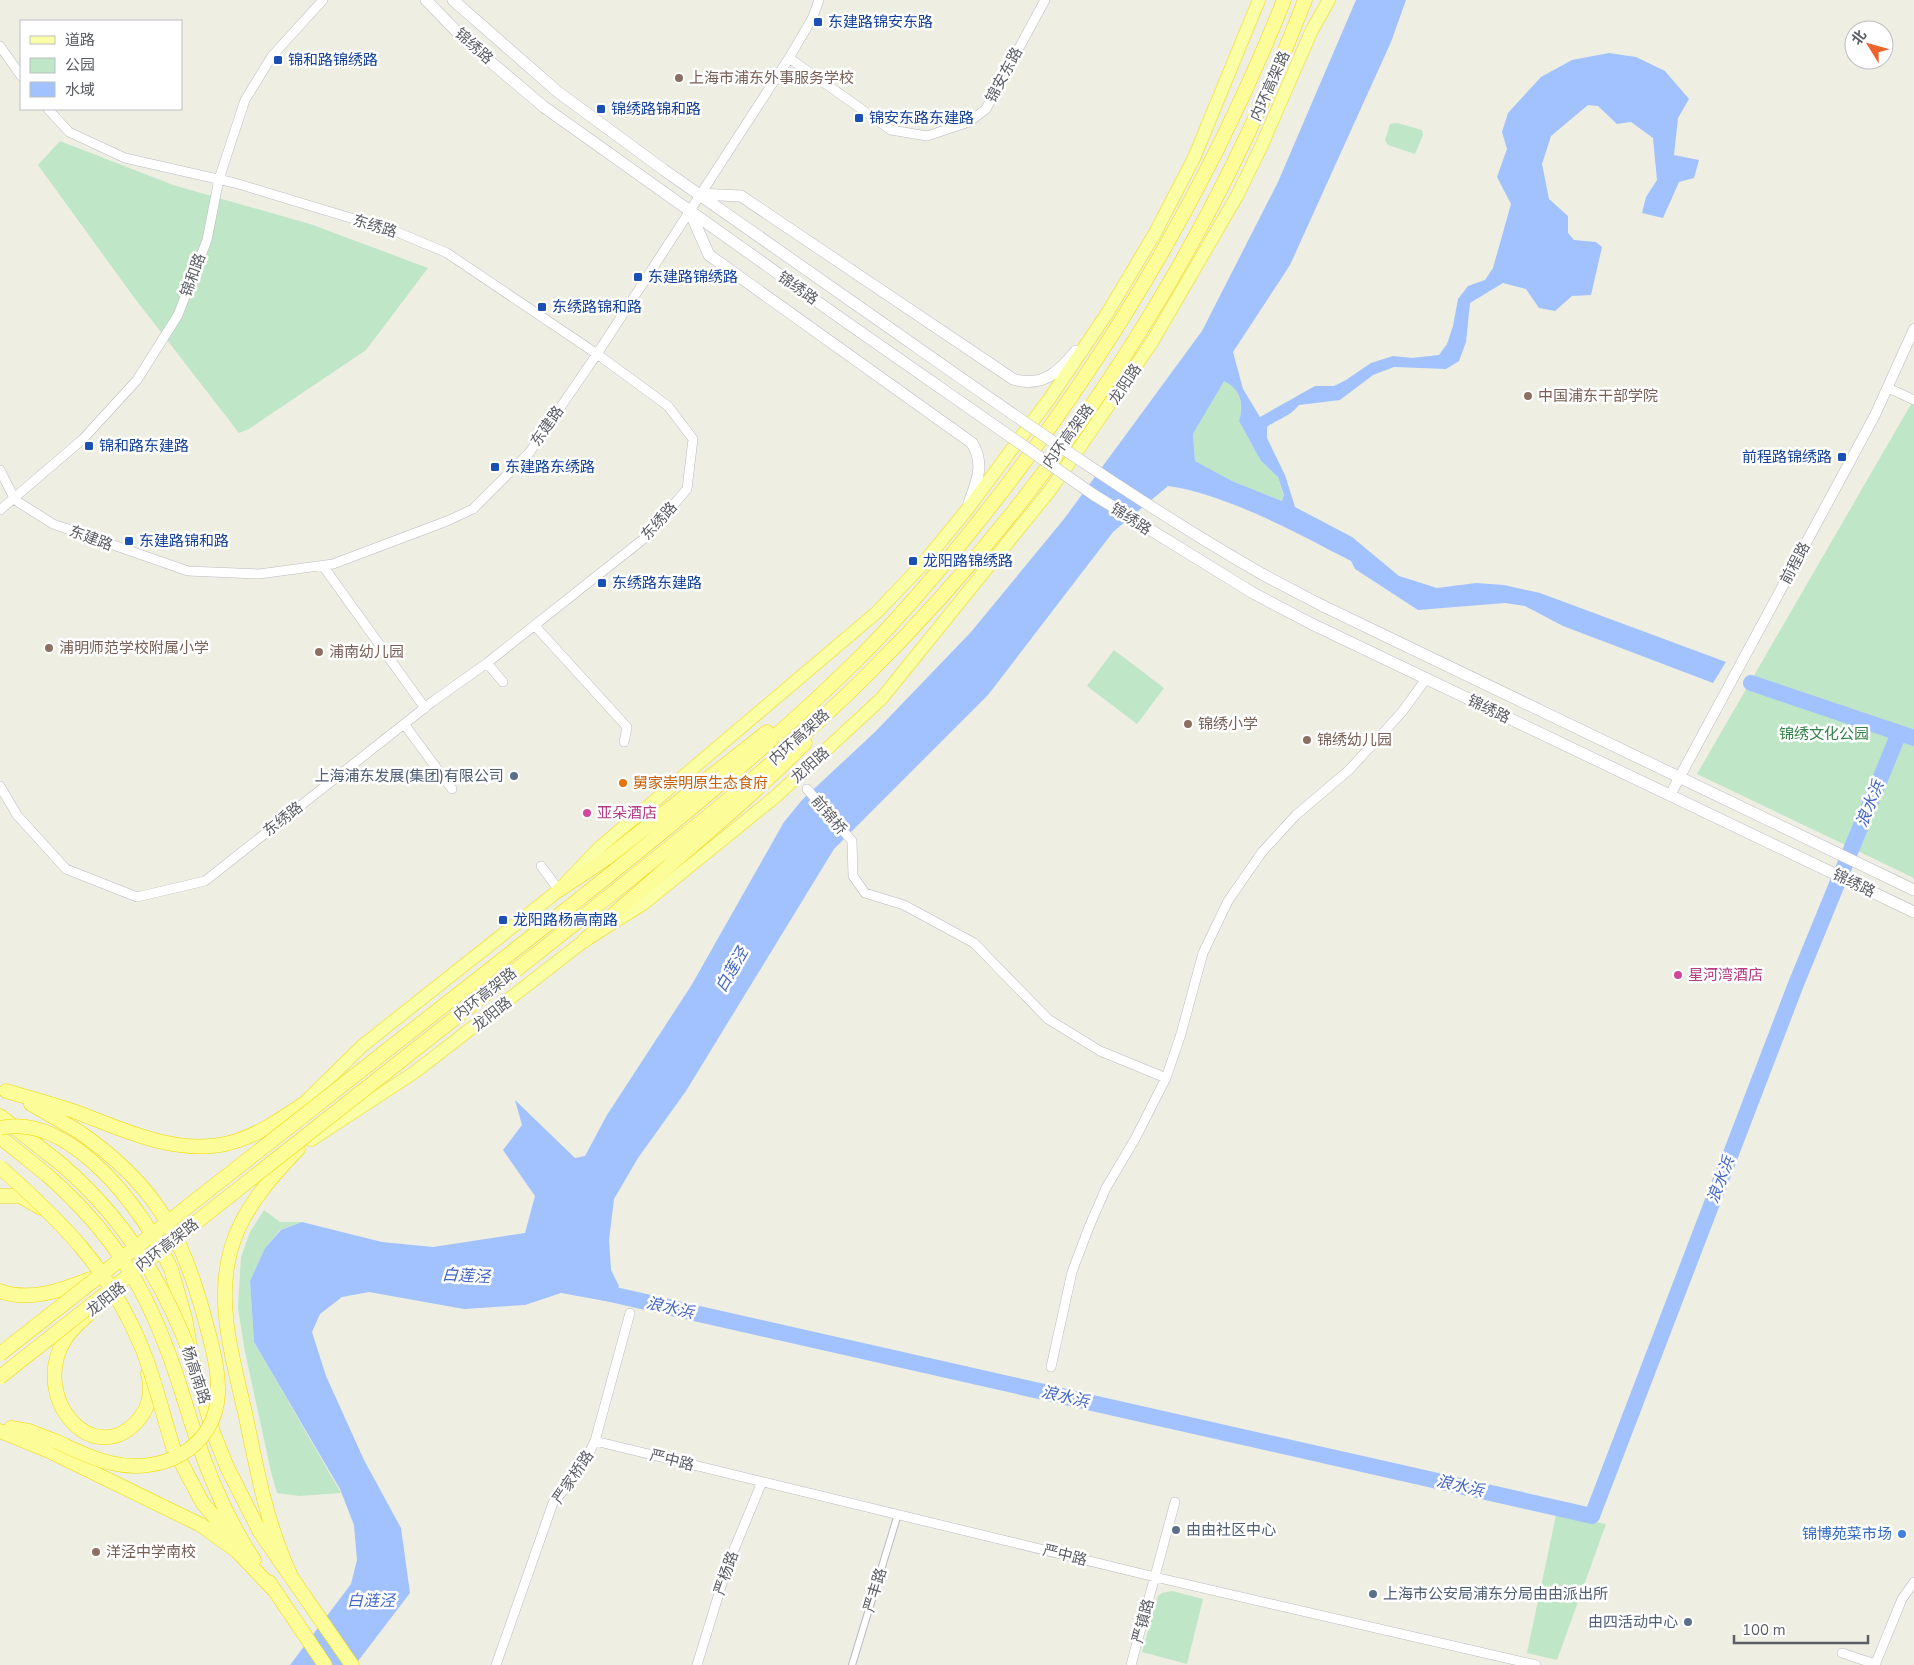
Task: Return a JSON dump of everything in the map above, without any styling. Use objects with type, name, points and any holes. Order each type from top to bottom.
[{"type":"highway","points":[[1228,130],[1274,0]]},
{"type":"highway","name":"内环高架路","points":[[0,1354],[568,908],[739,769],[854,663],[944,564],[1015,475],[1069,401],[1146,281],[1228,130],[1284,0]]},
{"type":"highway","name":"内环高架路","points":[[0,1376],[578,921],[756,775],[867,675],[928,611],[994,534],[1111,376],[1164,292],[1222,188],[1272,82],[1305,0]]},
{"type":"highway","points":[[558,890],[607,858],[854,663]]},
{"type":"highway","points":[[584,942],[635,894],[771,777],[811,737],[867,675]]},
{"type":"highway","points":[[3,1089],[64,1108],[147,1138],[186,1146],[221,1145],[239,1140],[259,1132],[302,1105]]},
{"type":"highway","points":[[3,1089],[78,1130],[120,1162],[141,1185],[170,1227],[183,1253],[195,1284],[212,1347],[218,1395],[209,1425],[199,1441],[186,1453],[159,1465],[143,1467],[109,1463],[52,1446]]},
{"type":"highway","name":"杨高南路","points":[[0,1116],[61,1164],[109,1210],[143,1257],[172,1310],[192,1358],[213,1432],[241,1498],[260,1532],[352,1665]]},
{"type":"highway","points":[[0,1128],[16,1126],[34,1128],[55,1136],[93,1162],[127,1197],[150,1227],[171,1269],[185,1318],[192,1358]]},
{"type":"highway","name":"杨高南路","points":[[0,1137],[46,1174],[88,1214],[132,1273],[163,1334],[197,1443],[225,1510],[243,1543],[325,1665]]},
{"type":"highway","points":[[290,1574],[279,1550],[264,1502],[229,1340],[224,1293],[229,1256],[239,1227],[264,1188],[298,1149]]},
{"type":"highway","points":[[0,1167],[60,1222],[98,1266],[122,1307],[142,1350],[173,1447],[202,1502],[273,1589]]},
{"type":"highway","points":[[0,1196],[20,1196],[60,1222]]},
{"type":"highway","points":[[0,1291],[18,1295],[48,1293],[90,1278]]},
{"type":"highway","points":[[94,1309],[64,1340],[58,1354],[53,1376],[59,1403],[71,1422],[93,1435],[107,1437],[128,1430],[134,1425],[143,1413],[150,1397],[149,1379],[142,1350]]},
{"type":"highway","points":[[0,1430],[29,1431],[52,1446],[146,1497],[186,1516],[218,1536],[237,1551],[273,1589]]},
{"type":"main road","name":"锦绣路","points":[[426,0],[465,40],[544,107],[839,317],[1094,495],[1253,592],[1426,679],[1914,912]]},
{"type":"main road","name":"锦绣路","points":[[453,0],[558,92],[699,194],[1106,478],[1262,574],[1330,610],[1914,890]]},
{"type":"main road","name":"龙阳路","points":[[0,1349],[246,1156],[380,1030],[558,890],[600,847],[881,608],[920,567],[966,511],[1050,398],[1120,293],[1189,170],[1259,0]]},
{"type":"main road","name":"龙阳路","points":[[0,1384],[298,1149],[438,1056],[584,942],[643,904],[774,797],[874,707],[891,689],[1007,544],[1095,428],[1178,300],[1237,196],[1261,147],[1312,30],[1329,0]]},
{"type":"main road","points":[[699,194],[742,196],[1006,376],[1020,382],[1040,381],[1059,371],[1120,293]]},
{"type":"main road","points":[[689,210],[709,255],[972,443],[980,460],[980,470],[966,511]]},
{"type":"street","name":"锦和路","points":[[0,510],[15,500],[83,439],[137,380],[178,315],[206,240],[219,180],[246,100],[272,56],[322,0]]},
{"type":"street","name":"东建路","points":[[15,500],[53,524],[188,571],[259,574],[323,566],[447,521],[473,509],[529,453],[597,354],[789,58],[813,17],[819,0]]},
{"type":"street","name":"锦安东路","points":[[789,58],[892,130],[927,136],[969,122],[986,109],[1045,0]]},
{"type":"street","points":[[0,46],[20,75]]},
{"type":"street","name":"东绣路","points":[[0,786],[17,814],[66,869],[137,897],[205,881],[404,724],[535,626],[646,537],[687,489],[694,439],[668,406],[597,354],[447,253],[396,232],[219,180],[125,158],[69,132],[49,110]]},
{"type":"street","name":"前程路","points":[[1670,795],[1888,388],[1914,329]]},
{"type":"street","points":[[1888,388],[1914,400]]},
{"type":"street","points":[[0,470],[15,500]]},
{"type":"street","points":[[323,566],[425,708]]},
{"type":"street","points":[[535,626],[627,727],[624,742]]},
{"type":"street","points":[[487,663],[503,682]]},
{"type":"street","points":[[1051,1367],[1072,1272],[1089,1227],[1106,1188],[1135,1139],[1166,1078],[1181,1034],[1203,953],[1228,901],[1262,852],[1296,815],[1350,770],[1402,712],[1426,679]]},
{"type":"street","points":[[404,724],[452,789]]},
{"type":"street","name":"前锦桥","points":[[807,789],[852,841],[853,876],[864,893],[904,905],[974,942],[1048,1019],[1100,1050],[1166,1078]]},
{"type":"street","points":[[541,866],[558,890]]},
{"type":"street","name":"严家桥路","points":[[496,1665],[554,1503],[581,1469],[596,1441],[630,1313]]},
{"type":"street","name":"严中路","points":[[596,1441],[1155,1577],[1536,1665]]},
{"type":"street","name":"严杨路","points":[[697,1665],[728,1564],[762,1482]]},
{"type":"street","name":"严镇路","points":[[1131,1665],[1175,1502]]},
{"type":"street","name":"严丰路","points":[[852,1665],[898,1514]]},
{"type":"street","points":[[1842,1653],[1875,1665],[1902,1599],[1914,1582]]},
{"type":"green space","points":[[1397,123],[1422,130],[1423,135],[1415,154],[1388,145],[1385,140],[1390,124]]},
{"type":"green space","points":[[60,141],[173,185],[310,224],[428,268],[366,350],[249,429],[239,433],[133,296],[38,165]]},
{"type":"green space","points":[[1224,380],[1237,392],[1241,403],[1239,421],[1261,461],[1278,477],[1284,496],[1282,501],[1232,481],[1195,461],[1193,434]]},
{"type":"green space","name":"锦绣文化公园","points":[[1914,399],[1914,878],[1697,774]]},
{"type":"green space","points":[[1114,650],[1164,688],[1137,724],[1087,686]]},
{"type":"green space","points":[[264,1210],[280,1222],[302,1222],[280,1230],[265,1248],[250,1281],[254,1342],[341,1493],[300,1496],[277,1493],[272,1476],[245,1352],[238,1308],[241,1257],[250,1232]]},
{"type":"green space","points":[[1556,1515],[1606,1524],[1557,1660],[1527,1653]]},
{"type":"green space","points":[[1172,1591],[1203,1599],[1187,1664],[1142,1652],[1158,1596]]},
{"type":"water","points":[[1356,0],[1406,0],[1391,42],[1290,265],[1233,352],[1243,389],[1260,417],[1315,386],[1334,386],[1371,363],[1393,356],[1412,358],[1439,355],[1447,344],[1453,326],[1458,299],[1468,286],[1485,280],[1493,268],[1511,204],[1497,177],[1507,149],[1502,132],[1508,113],[1541,77],[1572,60],[1609,53],[1636,57],[1665,71],[1689,99],[1678,118],[1674,155],[1699,160],[1694,178],[1679,182],[1663,218],[1642,213],[1646,197],[1657,180],[1653,138],[1631,122],[1617,124],[1598,106],[1588,105],[1551,136],[1542,164],[1549,199],[1568,216],[1568,233],[1574,240],[1596,242],[1602,247],[1591,295],[1572,296],[1555,311],[1539,308],[1526,289],[1503,283],[1470,303],[1466,342],[1459,361],[1446,369],[1394,367],[1373,375],[1340,400],[1299,405],[1267,427],[1267,438],[1285,475],[1295,507],[1352,537],[1399,576],[1437,588],[1476,583],[1504,585],[1540,593],[1726,662],[1713,683],[1563,626],[1525,606],[1505,603],[1418,610],[1355,569],[1351,561],[1262,516],[1214,497],[1168,486],[1113,532],[988,695],[834,849],[686,1091],[638,1158],[614,1199],[609,1240],[611,1270],[619,1286],[611,1302],[561,1293],[525,1305],[464,1309],[369,1292],[342,1297],[320,1314],[312,1332],[326,1376],[364,1460],[401,1528],[410,1593],[355,1665],[290,1665],[351,1584],[357,1560],[354,1525],[340,1489],[254,1342],[250,1281],[265,1248],[281,1230],[302,1222],[382,1242],[433,1247],[525,1233],[535,1196],[503,1150],[522,1125],[515,1100],[575,1158],[585,1156],[607,1115],[691,986],[784,822],[802,800],[875,732],[971,632],[1064,519],[1202,331],[1278,182]],"holes":[[[1224,381],[1230,384],[1240,398],[1239,421],[1261,461],[1278,477],[1284,495],[1282,501],[1232,481],[1195,461],[1193,434]]]},
{"type":"waterway","points":[[1751,683],[1914,738]]},
{"type":"waterway","name":"浪水浜","points":[[593,1290],[1592,1516],[1796,984],[1899,733]]},
{"type":"place","name":"东建路锦安东路","points":[[818,22]]},
{"type":"place","name":"锦和路锦绣路","points":[[278,60]]},
{"type":"place","name":"上海市浦东外事服务学校","points":[[679,78]]},
{"type":"place","name":"锦绣路锦和路","points":[[601,109]]},
{"type":"place","name":"锦安东路东建路","points":[[859,118]]},
{"type":"place","name":"东建路锦绣路","points":[[638,277]]},
{"type":"place","name":"东绣路锦和路","points":[[542,307]]},
{"type":"place","name":"中国浦东干部学院","points":[[1528,396]]},
{"type":"place","name":"锦和路东建路","points":[[89,446]]},
{"type":"place","name":"前程路锦绣路","points":[[1842,457]]},
{"type":"place","name":"东建路东绣路","points":[[495,467]]},
{"type":"place","name":"东建路锦和路","points":[[129,541]]},
{"type":"place","name":"龙阳路锦绣路","points":[[913,561]]},
{"type":"place","name":"东绣路东建路","points":[[602,583]]},
{"type":"place","name":"浦明师范学校附属小学","points":[[49,648]]},
{"type":"place","name":"浦南幼儿园","points":[[319,652]]},
{"type":"place","name":"锦绣小学","points":[[1188,724]]},
{"type":"place","name":"锦绣幼儿园","points":[[1307,740]]},
{"type":"place","name":"上海浦东发展(集团)有限公司","points":[[514,776]]},
{"type":"place","name":"舅家崇明原生态食府","points":[[623,783]]},
{"type":"place","name":"亚朵酒店","points":[[587,813]]},
{"type":"place","name":"龙阳路杨高南路","points":[[503,920]]},
{"type":"place","name":"星河湾酒店","points":[[1678,975]]},
{"type":"place","name":"由由社区中心","points":[[1176,1530]]},
{"type":"place","name":"锦博苑菜市场","points":[[1902,1534]]},
{"type":"place","name":"洋泾中学南校","points":[[96,1552]]},
{"type":"place","name":"上海市公安局浦东分局由由派出所","points":[[1373,1594]]},
{"type":"place","name":"由四活动中心","points":[[1688,1622]]},
{"type":"water label","name":"白莲泾","points":[[732,970]]},
{"type":"water label","name":"白莲泾","points":[[466,1276]]},
{"type":"water label","name":"白涟泾","points":[[371,1601]]}]
